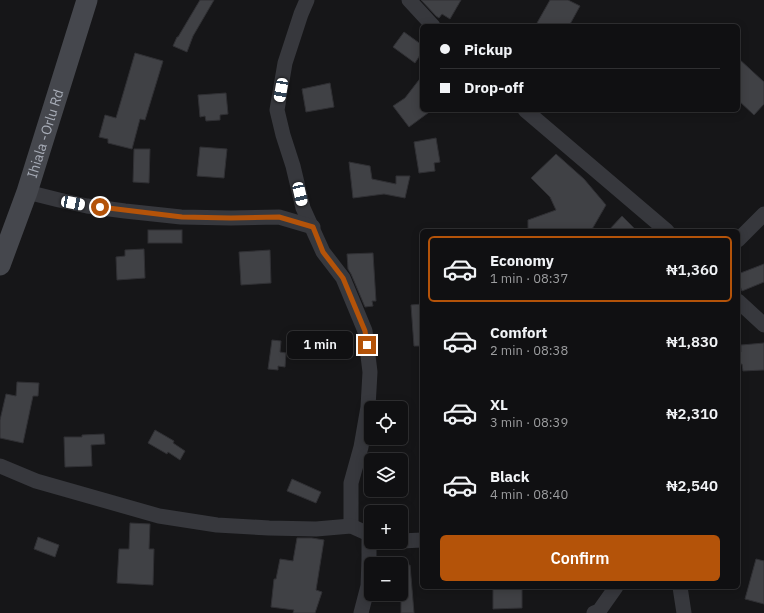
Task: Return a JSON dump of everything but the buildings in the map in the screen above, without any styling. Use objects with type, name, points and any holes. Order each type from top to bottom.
[{"type":"main road","name":"Ihiala -Orlu Rd","points":[[0,266],[27,192],[87,0]]},
{"type":"street","points":[[307,0],[285,63],[277,110],[303,208],[313,227],[323,252],[343,278],[365,331],[370,372],[368,407],[361,447],[351,483],[351,526]]},
{"type":"street","points":[[409,0],[431,24]]},
{"type":"street","points":[[528,112],[665,229]]},
{"type":"street","points":[[27,192],[87,206],[125,211],[182,217],[279,217],[313,227]]},
{"type":"street","points":[[740,238],[764,214]]},
{"type":"street","points":[[740,303],[764,325]]},
{"type":"street","points":[[0,466],[36,481],[159,516],[217,525],[316,529],[351,526],[364,531]]},
{"type":"street","points":[[408,541],[420,540]]},
{"type":"street","points":[[361,613],[368,586],[369,549]]},
{"type":"street","points":[[594,613],[599,611],[615,589]]},
{"type":"street","points":[[680,589],[684,613]]},
{"type":"route","points":[[100,207],[182,217],[279,217],[313,227],[323,252],[343,278],[365,331],[367,345]]}]
